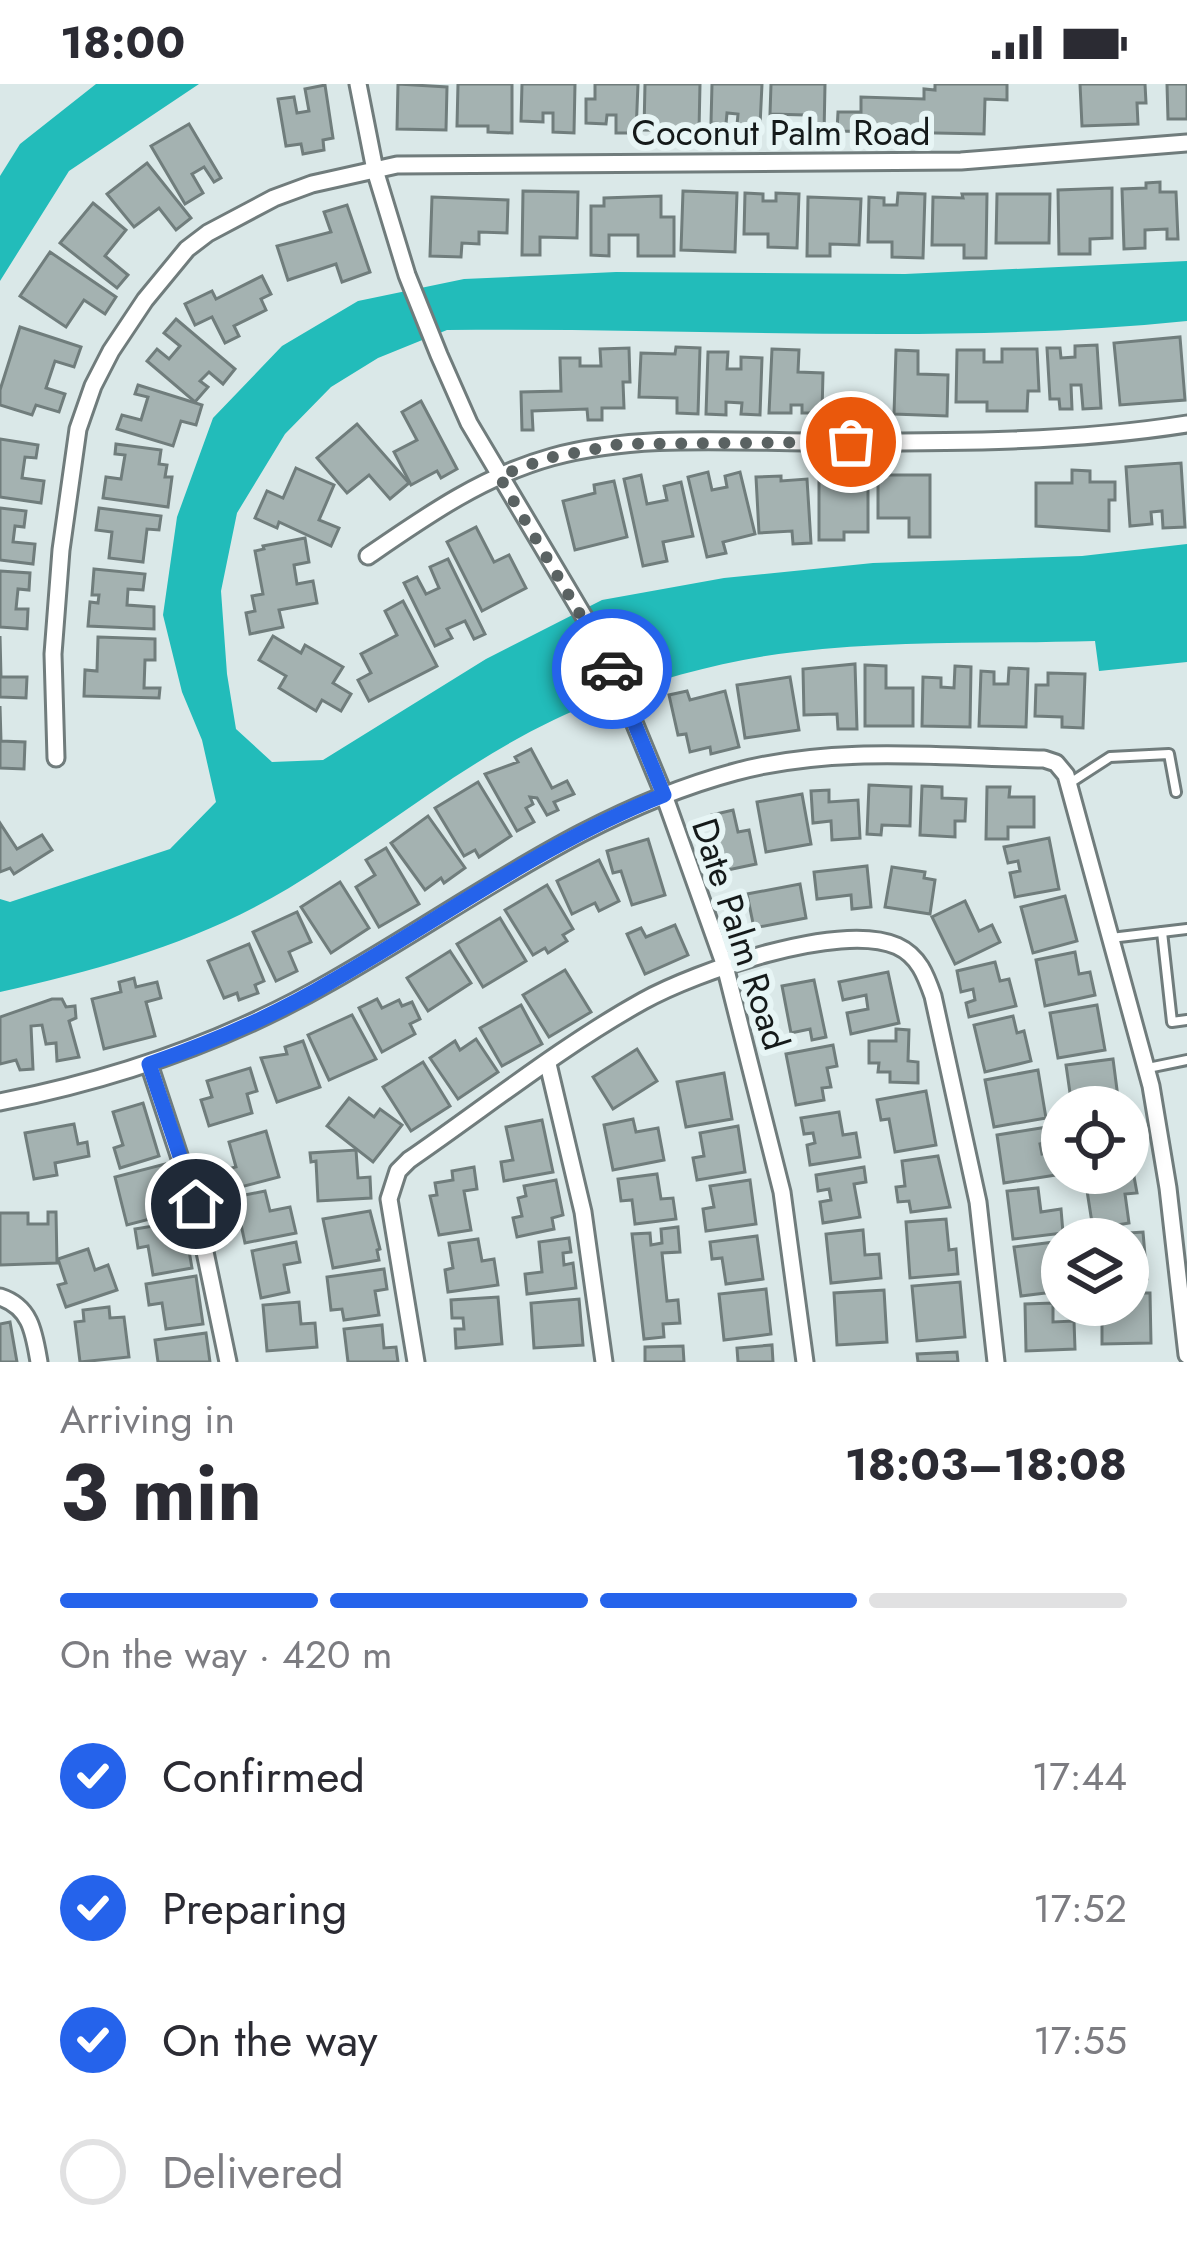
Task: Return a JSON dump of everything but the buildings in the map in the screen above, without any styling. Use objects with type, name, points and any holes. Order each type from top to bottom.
[{"type":"street","name":"Date Palm Road","points":[[358,84],[375,170],[407,275],[439,355],[469,423],[604,652],[634,717],[725,966],[782,1192],[805,1362]]},
{"type":"street","name":"Coconut Palm Road","points":[[56,758],[53,654],[77,429],[92,386],[145,300],[188,249],[208,233],[312,184],[398,165],[961,161],[1187,143]]},
{"type":"street","points":[[368,556],[426,516],[499,476],[548,458],[621,444],[986,441],[1187,424]]},
{"type":"street","points":[[0,1102],[149,1064],[284,1008],[554,845],[604,819],[735,772],[824,757],[1020,758],[1056,763],[1069,784],[1146,1068],[1168,1188],[1187,1355]]},
{"type":"street","points":[[416,1362],[391,1189],[409,1160],[647,998],[725,966],[808,945],[866,941],[899,947],[924,971],[978,1202],[996,1362]]},
{"type":"street","points":[[149,1064],[196,1204],[228,1362]]},
{"type":"street","points":[[548,1064],[583,1212],[604,1362]]},
{"type":"street","points":[[0,1297],[21,1308],[30,1321],[39,1362]]},
{"type":"lane","points":[[1069,784],[1110,757],[1169,754],[1176,792]]},
{"type":"lane","points":[[1111,938],[1187,929]]},
{"type":"lane","points":[[1162,932],[1172,1022],[1187,1021]]},
{"type":"lane","points":[[1146,1068],[1187,1060]]},
{"type":"water","points":[[96,84],[199,84],[69,171],[0,281],[0,176],[20,144]]},
{"type":"water","points":[[1187,261],[1187,321],[1002,333],[447,330],[378,358],[331,387],[285,434],[237,513],[221,591],[227,674],[236,729],[272,762],[323,760],[486,659],[602,600],[724,578],[873,563],[1082,556],[1187,544],[1187,662],[1099,671],[1095,641],[907,644],[771,655],[672,677],[601,700],[519,738],[289,888],[220,924],[113,963],[0,992],[0,899],[10,902],[170,849],[216,802],[163,615],[177,517],[213,418],[282,346],[358,301],[464,279],[616,272],[905,274]]},
{"type":"way so far","points":[[612,669],[499,476],[548,458],[621,444],[851,442]]},
{"type":"route","points":[[196,1204],[149,1064],[284,1008],[554,845],[664,795],[612,669]]}]
